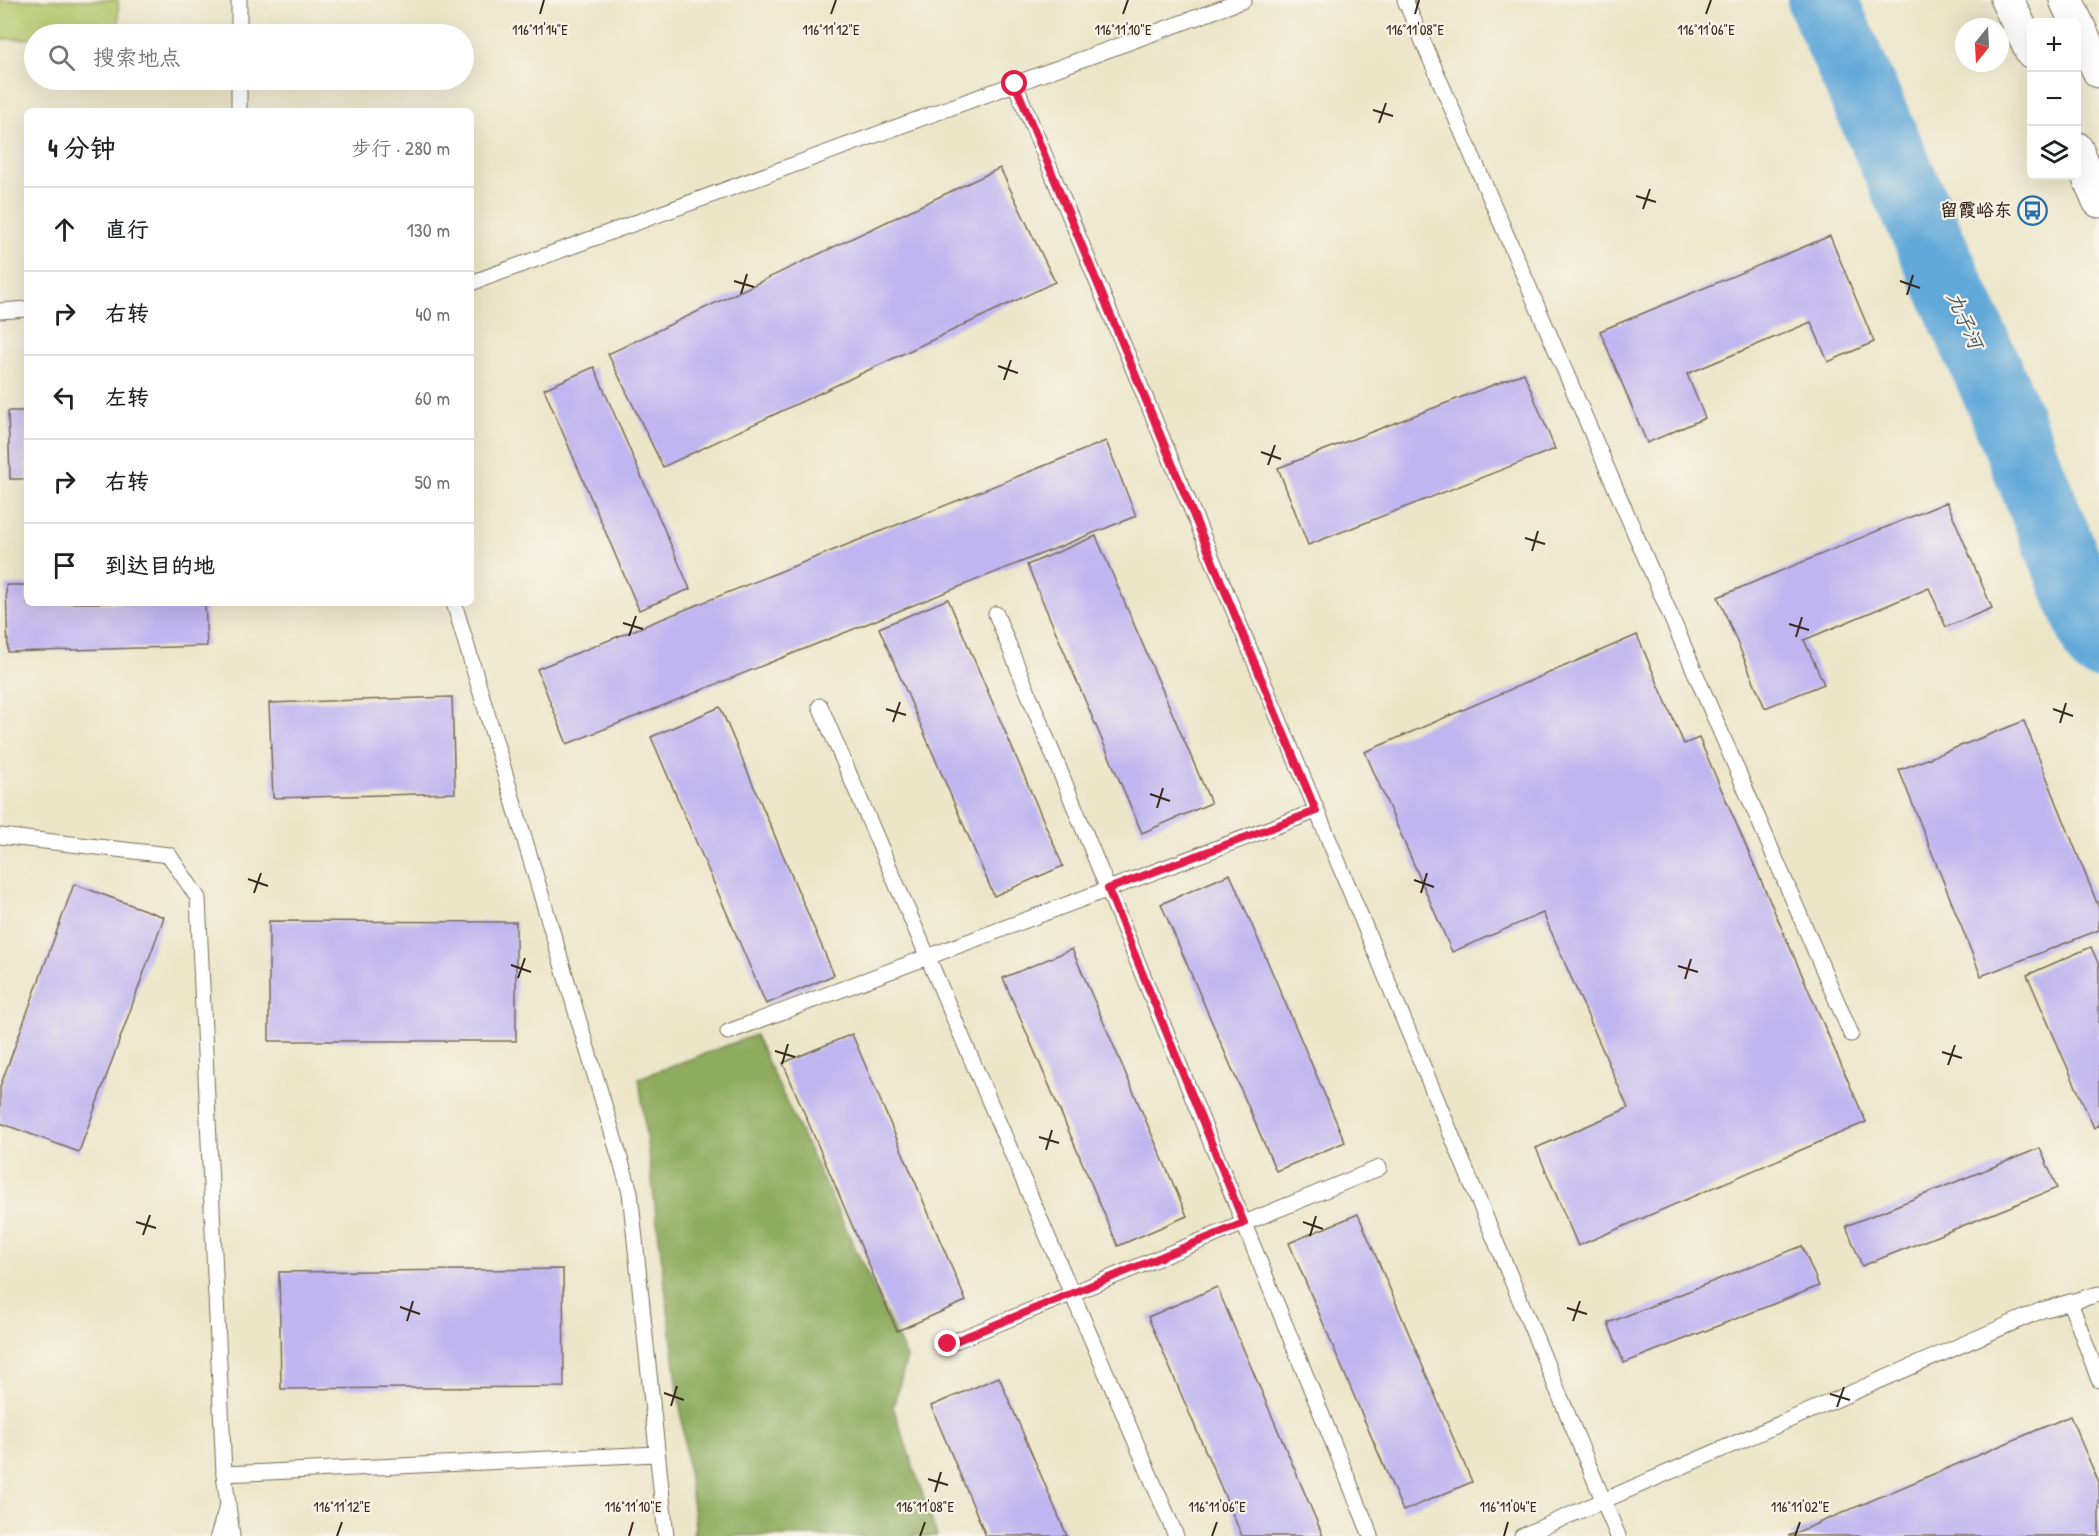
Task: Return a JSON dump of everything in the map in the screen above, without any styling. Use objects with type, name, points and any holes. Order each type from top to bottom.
[{"type":"main road","points":[[2007,0],[2027,43]]},
{"type":"main road","points":[[2067,0],[2099,70]]},
{"type":"main road","points":[[2081,160],[2099,201]]},
{"type":"lane","points":[[239,0],[239,24]]},
{"type":"lane","points":[[474,282],[1244,0]]},
{"type":"lane","points":[[1405,0],[1851,1034]]},
{"type":"lane","points":[[1015,84],[1618,1536]]},
{"type":"lane","points":[[239,90],[239,108]]},
{"type":"lane","points":[[0,311],[24,309]]},
{"type":"lane","points":[[455,606],[630,1192],[666,1536]]},
{"type":"lane","points":[[996,614],[1371,1536]]},
{"type":"lane","points":[[820,706],[1176,1536]]},
{"type":"lane","points":[[728,1032],[1316,811]]},
{"type":"lane","points":[[0,836],[169,855],[198,898],[224,1474],[232,1536]]},
{"type":"lane","points":[[948,1344],[1379,1168]]},
{"type":"lane","points":[[1522,1536],[2042,1310],[2099,1294]]},
{"type":"lane","points":[[2070,1302],[2099,1380]]},
{"type":"lane","points":[[224,1474],[657,1454]]},
{"type":"lane","points":[[218,1536],[228,1504]]},
{"type":"green space","points":[[0,0],[118,0],[119,24],[24,24],[24,39],[0,39]]},
{"type":"green space","points":[[755,1035],[907,1358],[893,1407],[937,1536],[693,1536],[695,1526],[639,1078]]},
{"type":"building","points":[[1000,168],[1055,282],[663,467],[608,354]]},
{"type":"building","points":[[1830,236],[1874,342],[1828,362],[1811,322],[1687,374],[1705,418],[1647,443],[1600,331]]},
{"type":"building","points":[[594,367],[690,589],[639,610],[544,389]]},
{"type":"building","points":[[1524,373],[1555,449],[1308,545],[1278,468]]},
{"type":"building","points":[[8,411],[24,411],[24,479],[10,479]]},
{"type":"building","points":[[1106,441],[1136,516],[567,744],[537,669]]},
{"type":"building","points":[[1947,502],[1992,608],[1946,627],[1929,588],[1804,640],[1824,684],[1765,708],[1718,597]]},
{"type":"building","points":[[1096,536],[1211,803],[1142,833],[1027,565]]},
{"type":"building","points":[[6,585],[24,585],[24,606],[205,606],[207,646],[8,652]]},
{"type":"building","points":[[948,599],[1063,866],[994,896],[879,628]]},
{"type":"building","points":[[1637,635],[1684,744],[1699,738],[1866,1122],[1578,1246],[1536,1148],[1628,1108],[1543,913],[1452,952],[1365,752]]},
{"type":"building","points":[[452,697],[455,793],[273,798],[269,703]]},
{"type":"building","points":[[720,707],[834,975],[766,1004],[651,737]]},
{"type":"building","points":[[2024,721],[2099,908],[2099,930],[1981,976],[1899,770]]},
{"type":"building","points":[[1230,874],[1345,1142],[1276,1171],[1161,904]]},
{"type":"building","points":[[74,884],[164,917],[79,1152],[0,1123],[0,1087]]},
{"type":"building","points":[[269,921],[516,922],[516,1041],[269,1041]]},
{"type":"building","points":[[2091,947],[2099,965],[2099,1125],[2094,1128],[2027,975]]},
{"type":"building","points":[[1072,949],[1187,1216],[1118,1246],[1003,978]]},
{"type":"building","points":[[852,1034],[966,1301],[897,1331],[783,1063]]},
{"type":"building","points":[[2040,1148],[2057,1188],[1862,1266],[1846,1226]]},
{"type":"building","points":[[1358,1214],[1472,1482],[1403,1511],[1289,1243]]},
{"type":"building","points":[[1802,1246],[1819,1286],[1624,1363],[1608,1323]]},
{"type":"building","points":[[563,1269],[564,1387],[281,1389],[279,1272]]},
{"type":"building","points":[[1217,1287],[1323,1536],[1242,1536],[1148,1317]]},
{"type":"building","points":[[999,1377],[1067,1536],[986,1536],[931,1406]]},
{"type":"building","points":[[2070,1416],[2099,1483],[2099,1536],[1788,1536]]},
{"type":"waterway","name":"九子河","points":[[1822,0],[1996,390],[2099,644]]},
{"type":"place","name":"留霞峪东","points":[[2033,210]]},
{"type":"route","points":[[948,1344],[1244,1223],[1108,889],[1316,811],[1015,84]]}]
